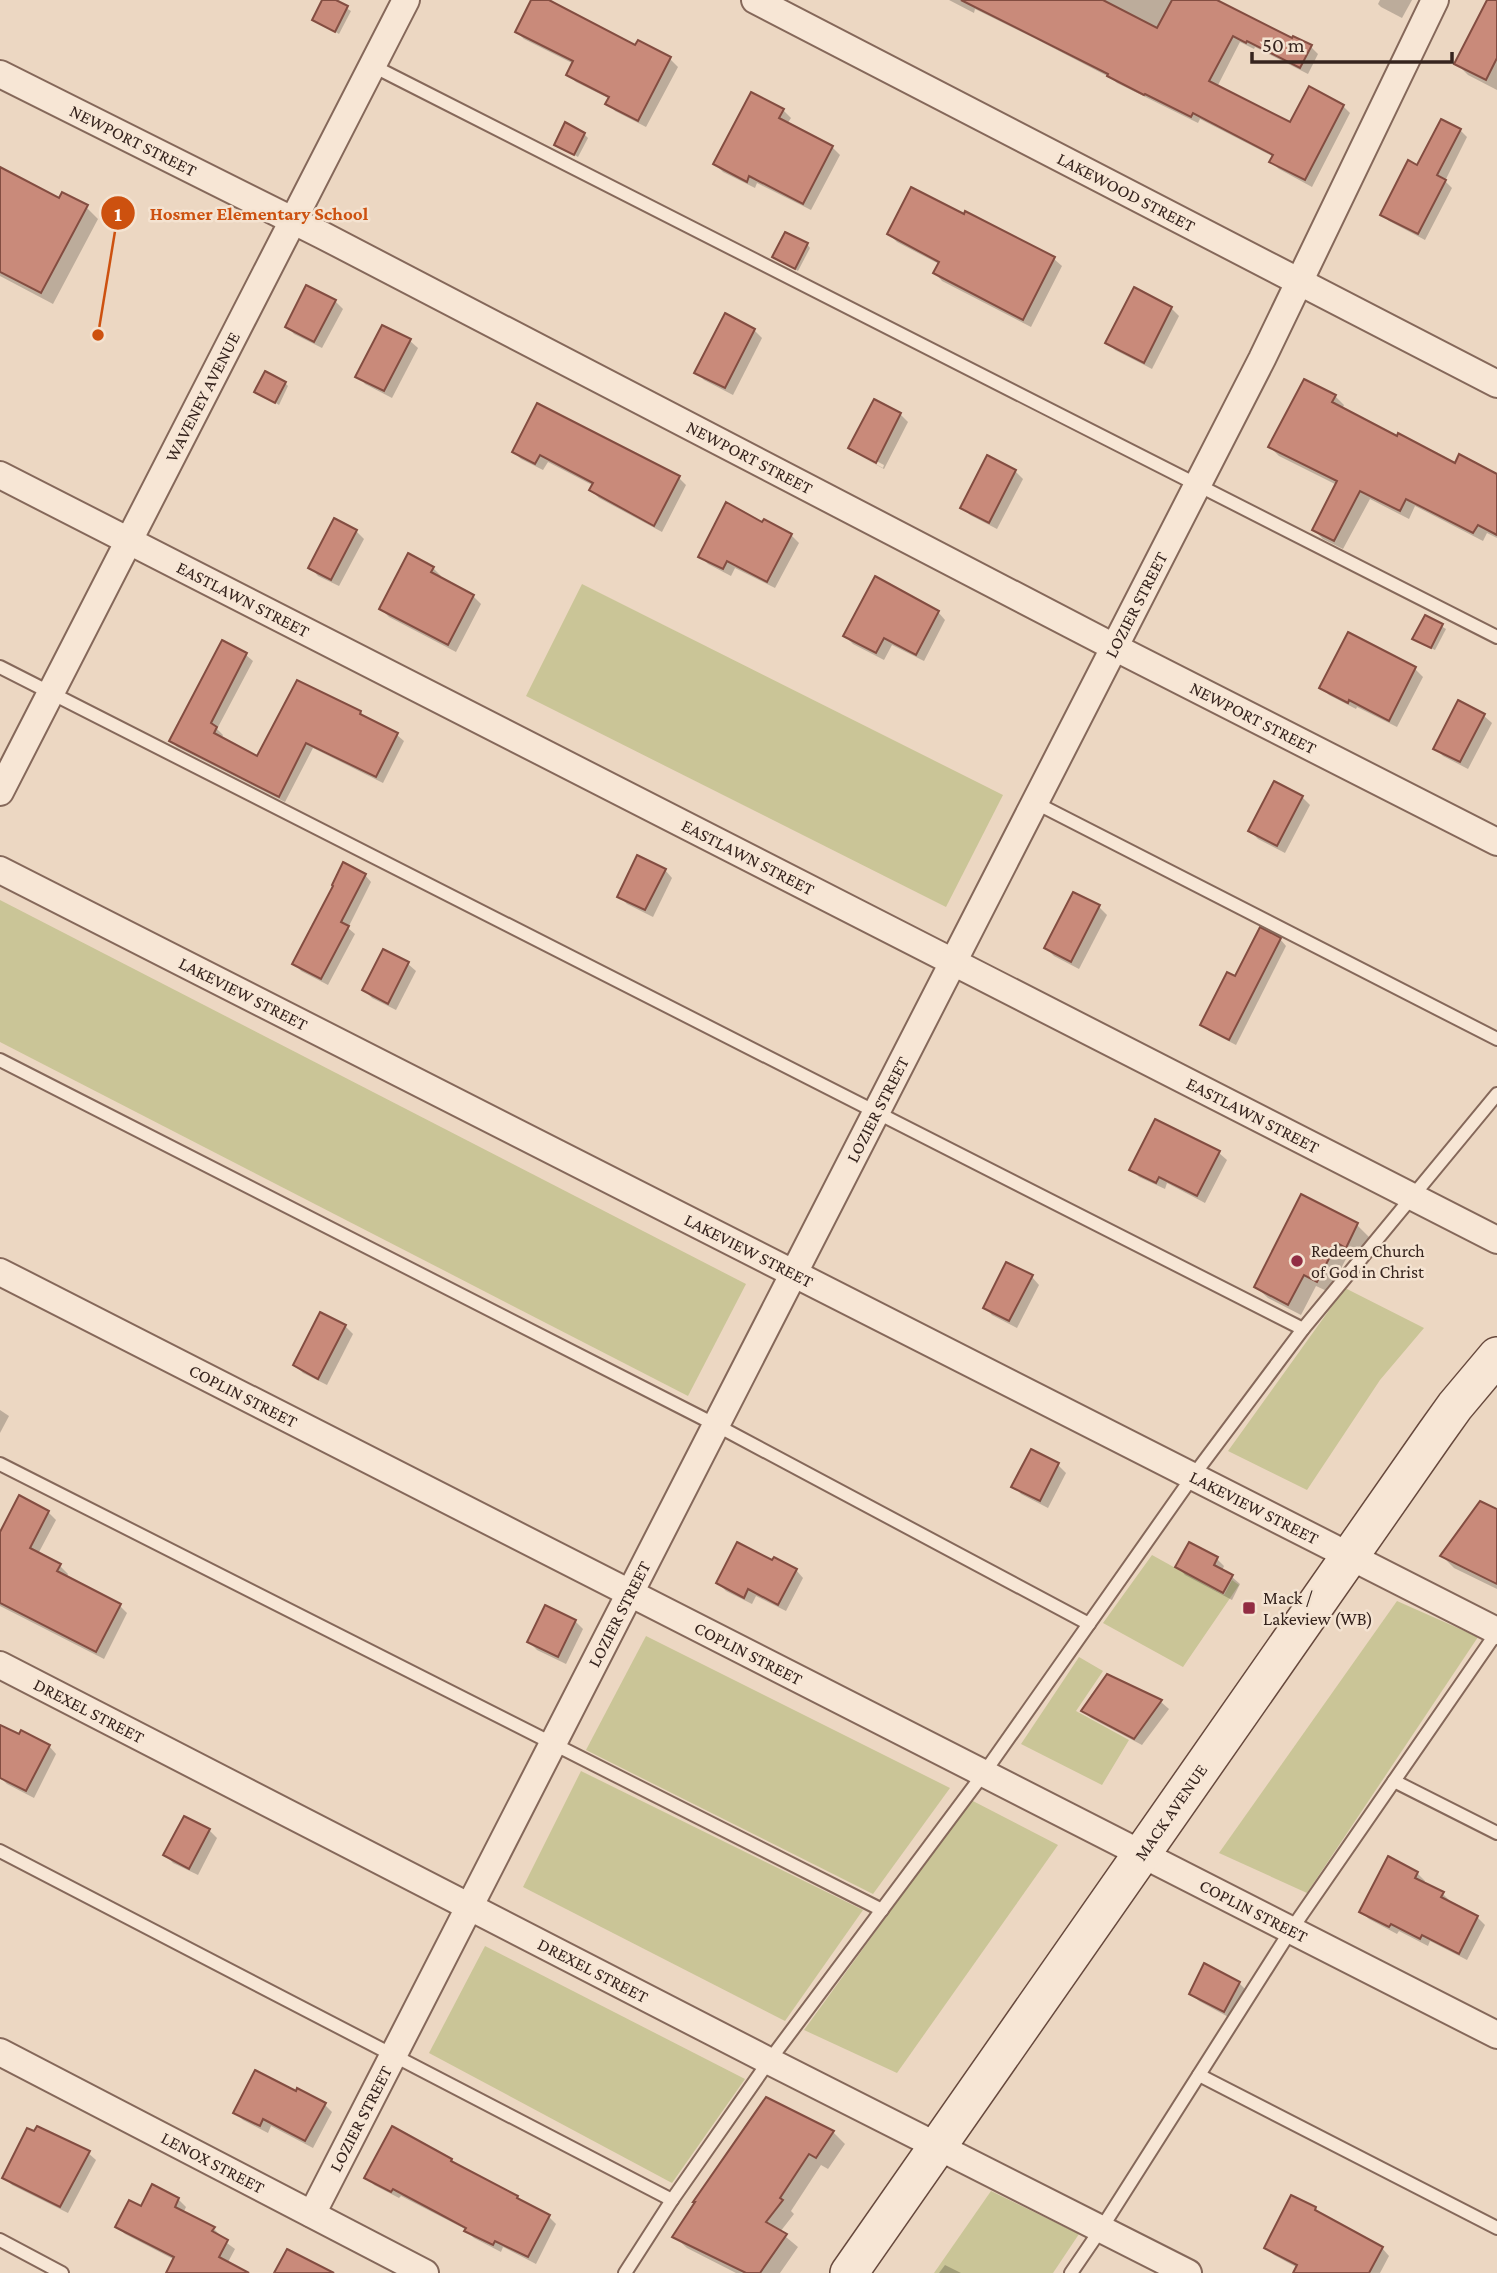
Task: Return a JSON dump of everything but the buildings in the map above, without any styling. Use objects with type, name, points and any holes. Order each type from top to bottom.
[{"type":"main road","name":"MACK AVENUE","points":[[849,2273],[1455,1406],[1497,1356]]},
{"type":"street","name":"WAVENEY AVENUE","points":[[0,792],[406,0]]},
{"type":"street","name":"LAKEWOOD STREET","points":[[755,0],[1497,384]]},
{"type":"street","name":"LOZIER STREET","points":[[312,2214],[1198,485],[1300,282],[1436,0]]},
{"type":"street","name":"NEWPORT STREET","points":[[0,74],[294,222],[1114,647],[1497,842]]},
{"type":"street","name":"EASTLAWN STREET","points":[[0,475],[1497,1240]]},
{"type":"street","name":"LAKEVIEW STREET","points":[[0,870],[1497,1631]]},
{"type":"street","name":"COPLIN STREET","points":[[0,1272],[1497,2035]]},
{"type":"street","name":"DREXEL STREET","points":[[0,1665],[937,2147],[1188,2273]]},
{"type":"street","name":"LENOX STREET","points":[[0,2052],[425,2273]]},
{"type":"lane","points":[[373,66],[1497,637]]},
{"type":"lane","points":[[0,667],[1303,1329]]},
{"type":"lane","points":[[1034,802],[1497,1039]]},
{"type":"lane","points":[[0,1060],[716,1425],[1089,1624]]},
{"type":"lane","points":[[625,2273],[672,2200],[769,2061],[984,1773],[1193,1476],[1303,1329],[1497,1094]]},
{"type":"lane","points":[[0,1464],[882,1910]]},
{"type":"lane","points":[[1071,2273],[1292,1930],[1497,1631]]},
{"type":"lane","points":[[1394,1781],[1497,1833]]},
{"type":"lane","points":[[0,1851],[672,2200]]},
{"type":"lane","points":[[1199,2075],[1497,2228]]},
{"type":"lane","points":[[0,2241],[62,2273]]},
{"type":"shaded area","points":[[582,584],[1003,795],[946,907],[526,696]]},
{"type":"shaded area","points":[[0,900],[746,1284],[688,1396],[0,1042]]},
{"type":"shaded area","points":[[1345,1288],[1424,1328],[1380,1380],[1307,1490],[1228,1451]]},
{"type":"shaded area","points":[[1152,1555],[1224,1595],[1232,1580],[1239,1585],[1183,1667],[1103,1623]]},
{"type":"shaded area","points":[[1397,1601],[1478,1637],[1307,1893],[1219,1853]]},
{"type":"shaded area","points":[[646,1636],[950,1788],[873,1894],[586,1750]]},
{"type":"shaded area","points":[[1079,1657],[1103,1671],[1076,1711],[1129,1740],[1102,1785],[1021,1744]]},
{"type":"shaded area","points":[[581,1771],[863,1910],[785,2021],[523,1887]]},
{"type":"shaded area","points":[[971,1800],[1058,1845],[897,2073],[804,2030]]},
{"type":"shaded area","points":[[485,1946],[745,2079],[672,2183],[429,2053]]},
{"type":"shaded area","points":[[991,2191],[1079,2234],[1053,2273],[934,2273]]},
{"type":"place","name":"Hosmer Elementary School","points":[[98,335]]},
{"type":"place","name":"Redeem Church of God in Christ","points":[[1297,1261]]},
{"type":"place","name":"Mack / Lakeview (WB)","points":[[1249,1608]]}]
